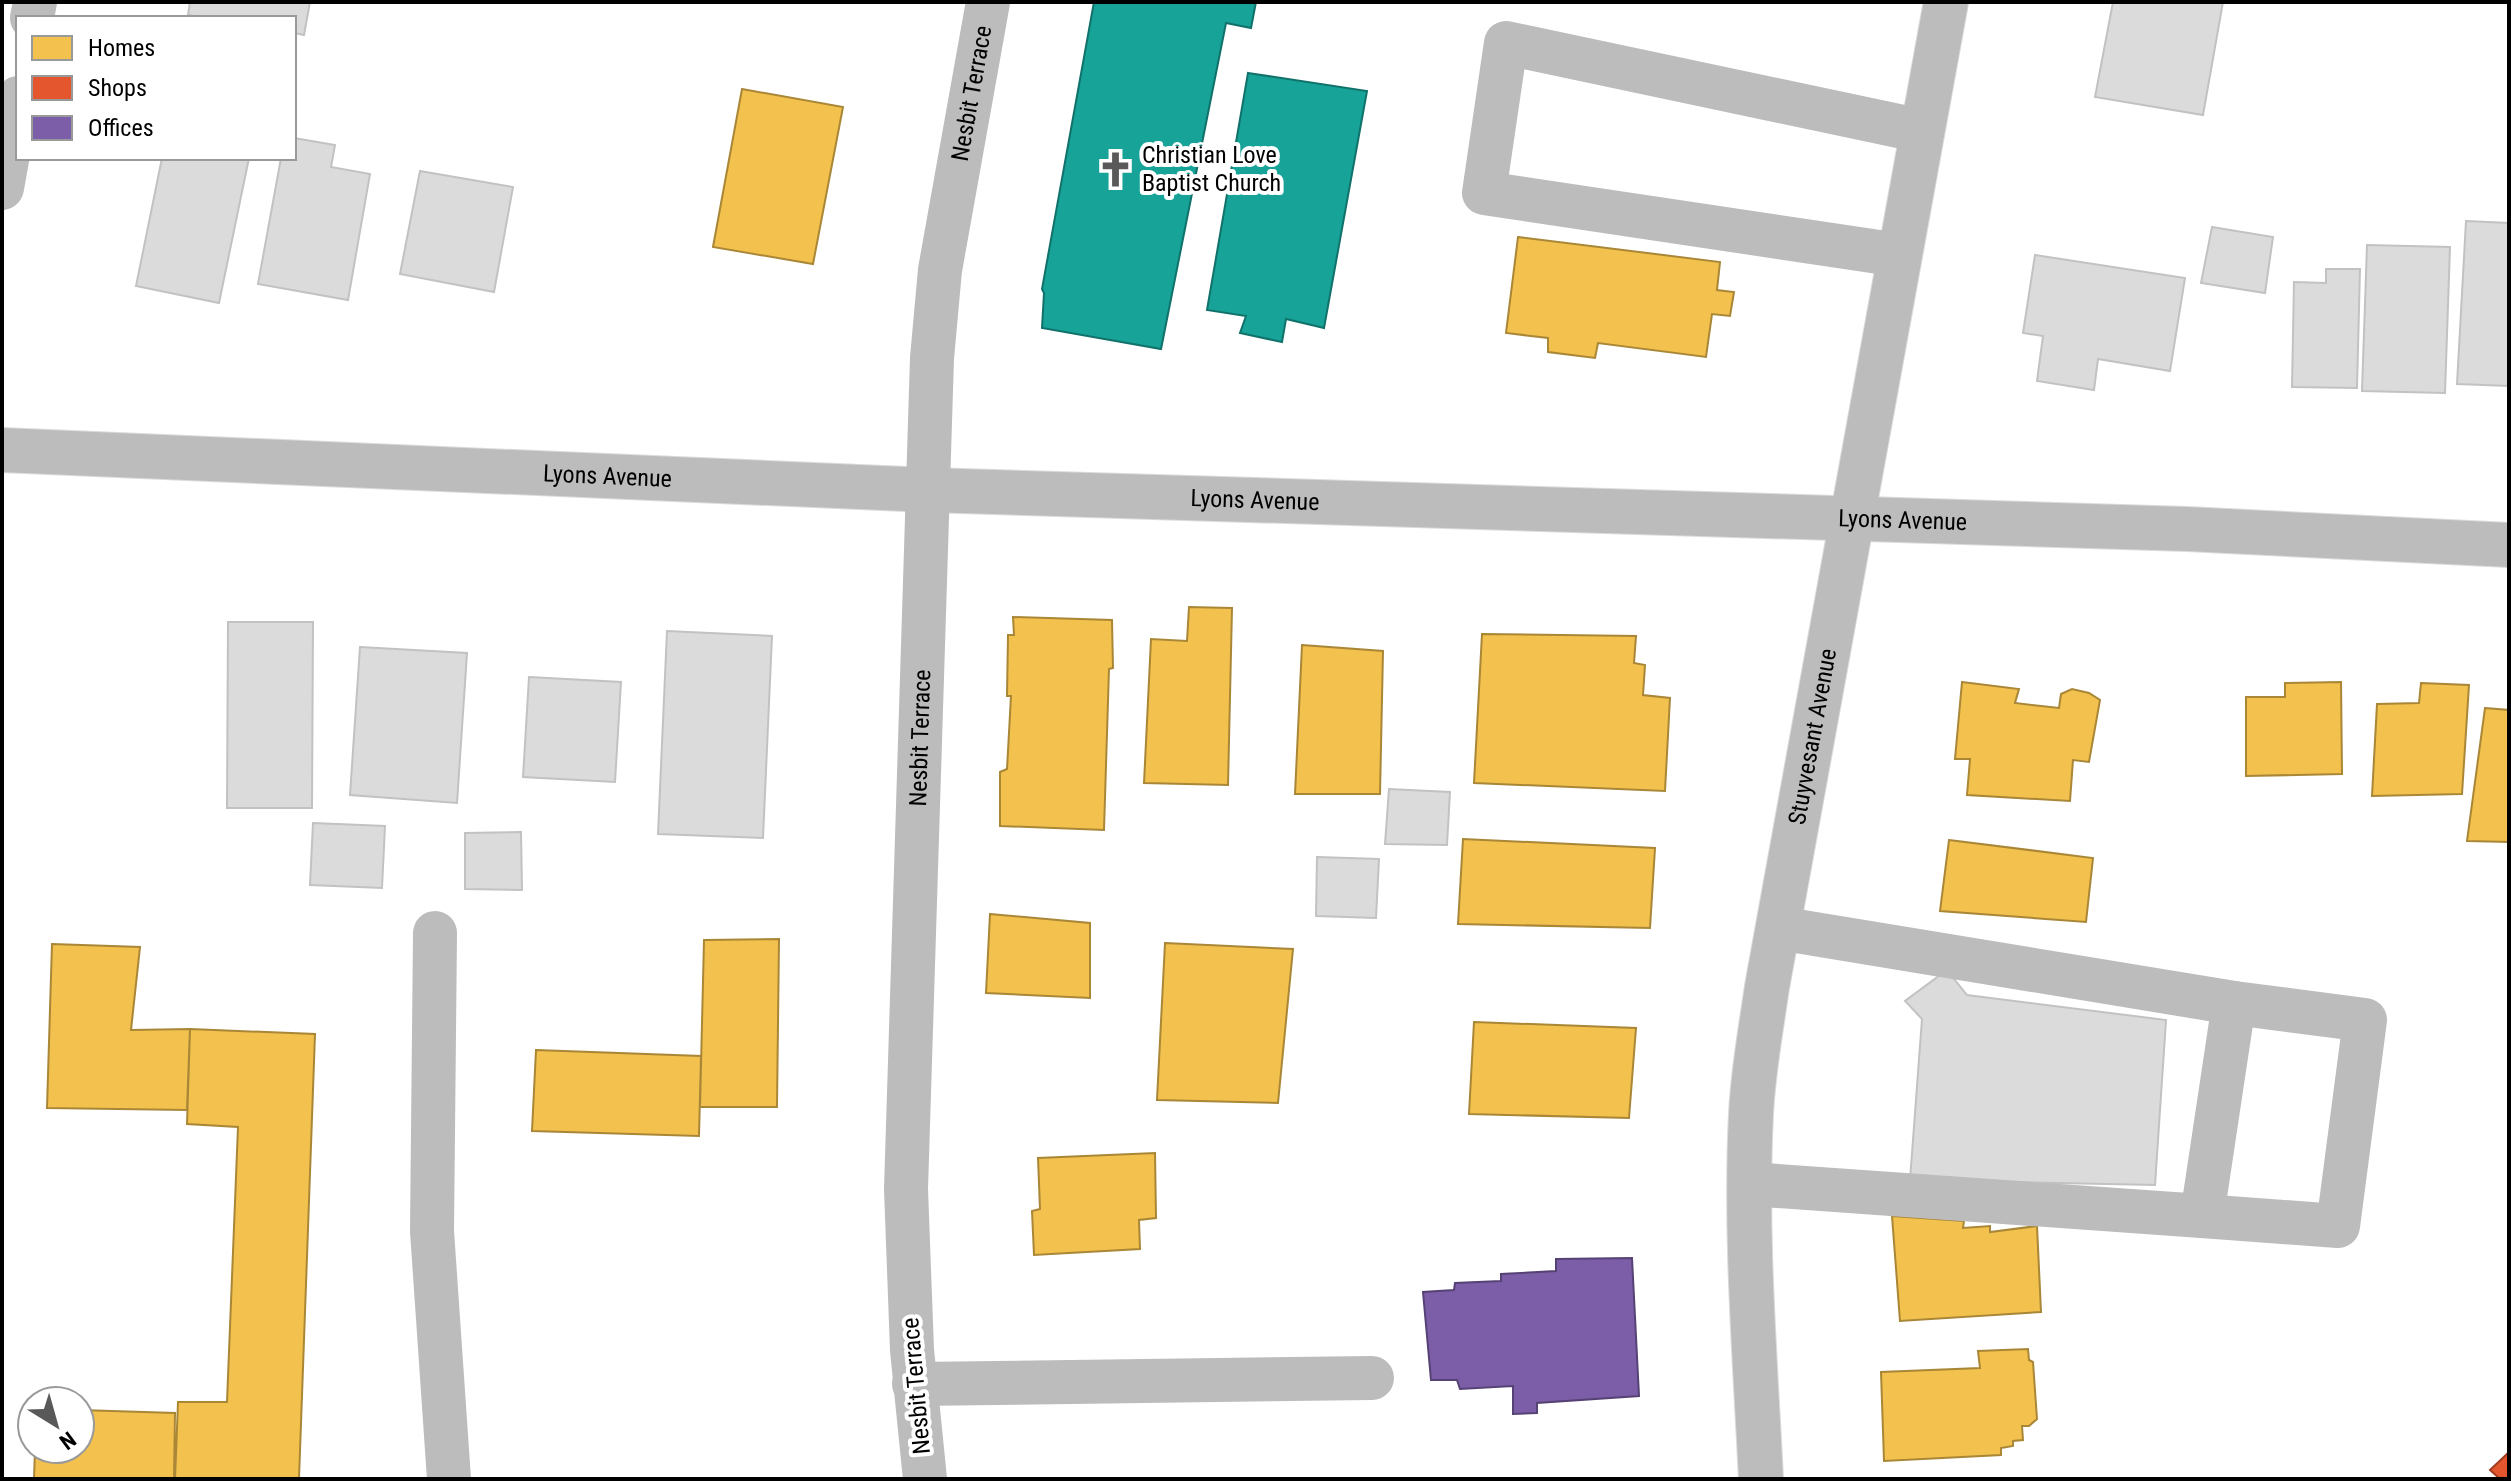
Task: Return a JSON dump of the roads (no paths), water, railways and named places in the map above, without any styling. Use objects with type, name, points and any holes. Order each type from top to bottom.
[{"type":"main road","name":"Nesbit Terrace","points":[[925,1479],[914,1384],[906,1189],[934,314],[988,2]]},
{"type":"main road","name":"Stuyvesant Avenue","points":[[1761,1479],[1749,1233],[1751,1111],[1758,1049],[1946,2]]},
{"type":"main road","points":[[1899,255],[1484,193],[1506,43],[1922,131]]},
{"type":"main road","points":[[2,188],[16,109]]},
{"type":"main road","name":"Lyons Avenue","points":[[2,450],[929,490],[2187,529],[2509,545]]},
{"type":"main road","points":[[1750,1184],[2338,1226],[2365,1020],[2234,1003],[1778,928]]},
{"type":"main road","points":[[435,933],[432,1231],[449,1479]]},
{"type":"main road","points":[[2202,1216],[2234,1003]]},
{"type":"main road","points":[[914,1384],[1372,1378]]},
{"type":"place","name":"Christian Love Baptist Church","points":[[1116,169]]}]
